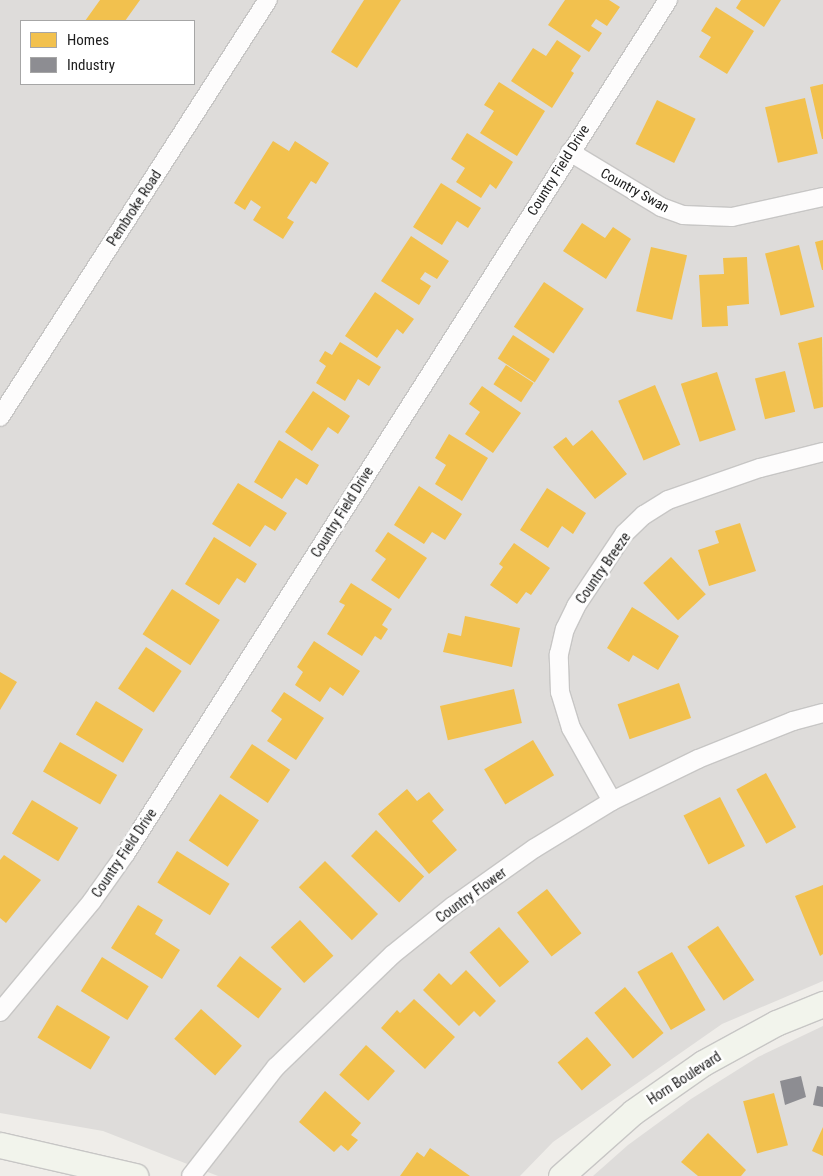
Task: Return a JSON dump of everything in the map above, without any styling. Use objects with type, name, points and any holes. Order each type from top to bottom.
[{"type":"street","name":"Pembroke Road","points":[[0,417],[268,0]]},
{"type":"street","name":"Country Field Drive","points":[[0,1012],[116,868],[668,0]]},
{"type":"street","name":"Country Swan","points":[[570,152],[661,207],[683,215],[732,217],[823,197]]},
{"type":"street","name":"Country Breeze","points":[[612,801],[571,728],[560,692],[559,654],[565,629],[576,606],[624,534],[644,515],[668,500],[760,468],[823,452]]},
{"type":"street","name":"Country Flower","points":[[191,1176],[276,1067],[392,955],[453,906],[536,848],[612,801],[698,759],[793,721],[823,713]]},
{"type":"street","name":"Horn Boulevard","points":[[561,1176],[633,1112],[704,1063],[776,1023],[823,1004]]},
{"type":"street","points":[[0,1145],[136,1176]]},
{"type":"shaded area","points":[[0,0],[823,0],[823,981],[722,1024],[553,1142],[520,1176],[218,1176],[103,1131],[0,1113]]},
{"type":"shaded area","points":[[823,1026],[823,1176],[593,1176],[628,1145],[691,1099],[758,1057]]},
{"type":"building: Homes","points":[[100,0],[140,0],[126,20],[86,20]]},
{"type":"building: Homes","points":[[364,0],[401,0],[357,68],[331,52]]},
{"type":"building: Homes","points":[[565,0],[609,0],[620,7],[607,26],[596,19],[591,26],[602,33],[589,52],[548,25]]},
{"type":"building: Homes","points":[[741,0],[781,0],[764,27],[736,8]]},
{"type":"building: Homes","points":[[716,7],[754,31],[727,74],[699,57],[711,37],[701,31]]},
{"type":"building: Homes","points":[[557,40],[581,56],[571,71],[574,73],[552,108],[511,81],[533,48],[546,56]]},
{"type":"building: Homes","points":[[499,82],[545,111],[517,156],[480,133],[494,111],[484,105]]},
{"type":"building: Homes","points":[[823,84],[823,139],[822,139],[810,87]]},
{"type":"building: Homes","points":[[805,98],[818,154],[778,163],[765,107]]},
{"type":"building: Homes","points":[[657,100],[696,119],[674,163],[636,144]]},
{"type":"building: Homes","points":[[467,133],[513,162],[496,189],[490,184],[481,198],[456,182],[465,168],[451,159]]},
{"type":"building: Homes","points":[[273,141],[289,151],[295,141],[329,163],[316,184],[311,181],[287,218],[294,222],[283,239],[253,220],[261,207],[251,200],[245,210],[234,203]]},
{"type":"building: Homes","points":[[441,183],[481,208],[468,228],[457,221],[442,245],[413,227]]},
{"type":"building: Homes","points":[[582,223],[605,238],[613,227],[631,239],[606,279],[563,251]]},
{"type":"building: Homes","points":[[411,236],[449,261],[437,279],[425,272],[420,279],[431,286],[419,305],[381,281]]},
{"type":"building: Homes","points":[[823,240],[823,270],[822,270],[815,242]]},
{"type":"building: Homes","points":[[799,245],[814,307],[781,316],[765,253]]},
{"type":"building: Homes","points":[[651,247],[687,255],[672,320],[636,311]]},
{"type":"building: Homes","points":[[747,257],[749,304],[727,306],[728,326],[702,327],[699,275],[724,274],[723,258]]},
{"type":"building: Homes","points":[[544,282],[584,309],[554,354],[514,327]]},
{"type":"building: Homes","points":[[375,292],[414,319],[403,334],[397,329],[377,358],[345,336]]},
{"type":"building: Homes","points":[[513,335],[550,359],[535,382],[498,358]]},
{"type":"building: Homes","points":[[822,337],[823,407],[814,409],[798,343]]},
{"type":"building: Homes","points":[[340,342],[381,367],[369,386],[358,379],[345,401],[316,383],[326,366],[319,361],[325,351],[332,355]]},
{"type":"building: Homes","points":[[506,365],[534,383],[521,402],[493,384]]},
{"type":"building: Homes","points":[[785,371],[795,412],[765,419],[755,378]]},
{"type":"building: Homes","points":[[717,372],[736,430],[700,442],[681,384]]},
{"type":"building: Homes","points":[[655,385],[680,445],[644,460],[618,401]]},
{"type":"building: Homes","points":[[482,386],[521,413],[493,453],[465,434],[480,412],[469,404]]},
{"type":"building: Homes","points":[[313,391],[350,416],[338,434],[328,427],[312,451],[285,432]]},
{"type":"building: Homes","points":[[592,430],[627,474],[595,499],[553,447],[566,437],[573,446]]},
{"type":"building: Homes","points":[[449,434],[488,458],[462,501],[435,484],[446,465],[435,458]]},
{"type":"building: Homes","points":[[279,440],[319,465],[307,485],[296,478],[282,499],[254,482]]},
{"type":"building: Homes","points":[[238,483],[287,513],[275,531],[265,525],[250,547],[212,524]]},
{"type":"building: Homes","points":[[419,486],[462,514],[445,540],[432,532],[424,544],[394,525]]},
{"type":"building: Homes","points":[[547,488],[586,513],[573,534],[562,526],[548,548],[520,530]]},
{"type":"building: Homes","points":[[740,523],[756,571],[709,586],[698,550],[719,543],[715,531]]},
{"type":"building: Homes","points":[[388,532],[427,558],[399,599],[371,580],[386,559],[375,551]]},
{"type":"building: Homes","points":[[214,537],[257,564],[245,583],[237,578],[219,605],[185,584]]},
{"type":"building: Homes","points":[[514,543],[550,568],[531,595],[526,592],[517,604],[490,585],[503,567],[499,564]]},
{"type":"building: Homes","points":[[671,557],[706,594],[678,620],[643,583]]},
{"type":"building: Homes","points":[[351,583],[392,609],[382,625],[388,629],[381,640],[375,636],[362,656],[327,634],[345,605],[339,602]]},
{"type":"building: Homes","points":[[172,589],[220,620],[190,665],[143,634]]},
{"type":"building: Homes","points":[[632,607],[679,636],[658,670],[633,655],[629,662],[607,648]]},
{"type":"building: Homes","points":[[465,616],[520,628],[512,667],[443,652],[448,633],[461,636]]},
{"type":"building: Homes","points":[[314,641],[360,671],[343,696],[330,687],[320,702],[295,685],[303,672],[297,667]]},
{"type":"building: Homes","points":[[146,647],[182,671],[154,712],[118,688]]},
{"type":"building: Homes","points":[[0,672],[17,682],[0,710]]},
{"type":"building: Homes","points":[[679,683],[691,718],[630,739],[618,704]]},
{"type":"building: Homes","points":[[514,689],[522,723],[448,740],[440,706]]},
{"type":"building: Homes","points":[[284,692],[324,718],[296,760],[267,741],[282,719],[271,711]]},
{"type":"building: Homes","points":[[96,701],[143,729],[123,763],[76,734]]},
{"type":"building: Homes","points":[[533,740],[554,775],[505,805],[484,769]]},
{"type":"building: Homes","points":[[60,742],[117,775],[100,804],[43,771]]},
{"type":"building: Homes","points":[[252,744],[290,770],[268,803],[230,777]]},
{"type":"building: Homes","points":[[766,773],[796,827],[766,844],[736,789]]},
{"type":"building: Homes","points":[[407,789],[417,801],[429,792],[444,810],[432,821],[457,850],[429,874],[378,814]]},
{"type":"building: Homes","points":[[220,794],[259,820],[228,867],[189,840]]},
{"type":"building: Homes","points":[[720,797],[745,846],[708,865],[683,816]]},
{"type":"building: Homes","points":[[32,800],[78,828],[58,861],[12,833]]},
{"type":"building: Homes","points":[[376,830],[424,877],[399,902],[351,856]]},
{"type":"building: Homes","points":[[177,851],[230,884],[210,915],[157,882]]},
{"type":"building: Homes","points":[[4,855],[41,880],[6,923],[0,918],[0,860]]},
{"type":"building: Homes","points":[[325,861],[378,914],[352,940],[299,887]]},
{"type":"building: Homes","points":[[823,885],[823,954],[820,956],[795,896]]},
{"type":"building: Homes","points":[[547,889],[581,933],[552,957],[517,912]]},
{"type":"building: Homes","points":[[138,905],[163,920],[155,934],[180,950],[162,979],[111,948]]},
{"type":"building: Homes","points":[[300,920],[333,956],[304,983],[271,947]]},
{"type":"building: Homes","points":[[718,926],[754,980],[724,1001],[687,947]]},
{"type":"building: Homes","points":[[499,927],[529,962],[500,987],[470,953]]},
{"type":"building: Homes","points":[[672,952],[706,1010],[671,1030],[637,972]]},
{"type":"building: Homes","points":[[240,956],[282,989],[258,1019],[217,986]]},
{"type":"building: Homes","points":[[102,957],[149,986],[127,1020],[81,991]]},
{"type":"building: Homes","points":[[466,970],[496,1001],[480,1017],[474,1011],[459,1026],[423,990],[439,973],[451,985]]},
{"type":"building: Homes","points":[[625,987],[664,1033],[633,1059],[594,1013]]},
{"type":"building: Homes","points":[[414,999],[455,1037],[425,1069],[381,1028],[397,1010],[400,1013]]},
{"type":"building: Homes","points":[[57,1005],[110,1037],[91,1070],[37,1038]]},
{"type":"building: Homes","points":[[201,1009],[242,1046],[215,1076],[174,1039]]},
{"type":"building: Homes","points":[[587,1037],[611,1065],[582,1091],[558,1063]]},
{"type":"building: Homes","points":[[366,1045],[395,1071],[368,1101],[339,1075]]},
{"type":"building: Homes","points":[[325,1091],[361,1123],[351,1135],[358,1140],[348,1151],[341,1145],[334,1152],[299,1122]]},
{"type":"building: Homes","points":[[774,1093],[788,1145],[757,1153],[743,1101]]},
{"type":"building: Homes","points":[[823,1127],[823,1156],[812,1151]]},
{"type":"building: Homes","points":[[708,1133],[746,1170],[741,1176],[698,1176],[681,1162]]},
{"type":"building: Homes","points":[[430,1148],[470,1176],[400,1176],[417,1152],[424,1157]]},
{"type":"building: Industry","points":[[801,1076],[806,1097],[785,1105],[780,1081]]},
{"type":"building: Industry","points":[[817,1086],[823,1087],[823,1107],[813,1105]]}]
